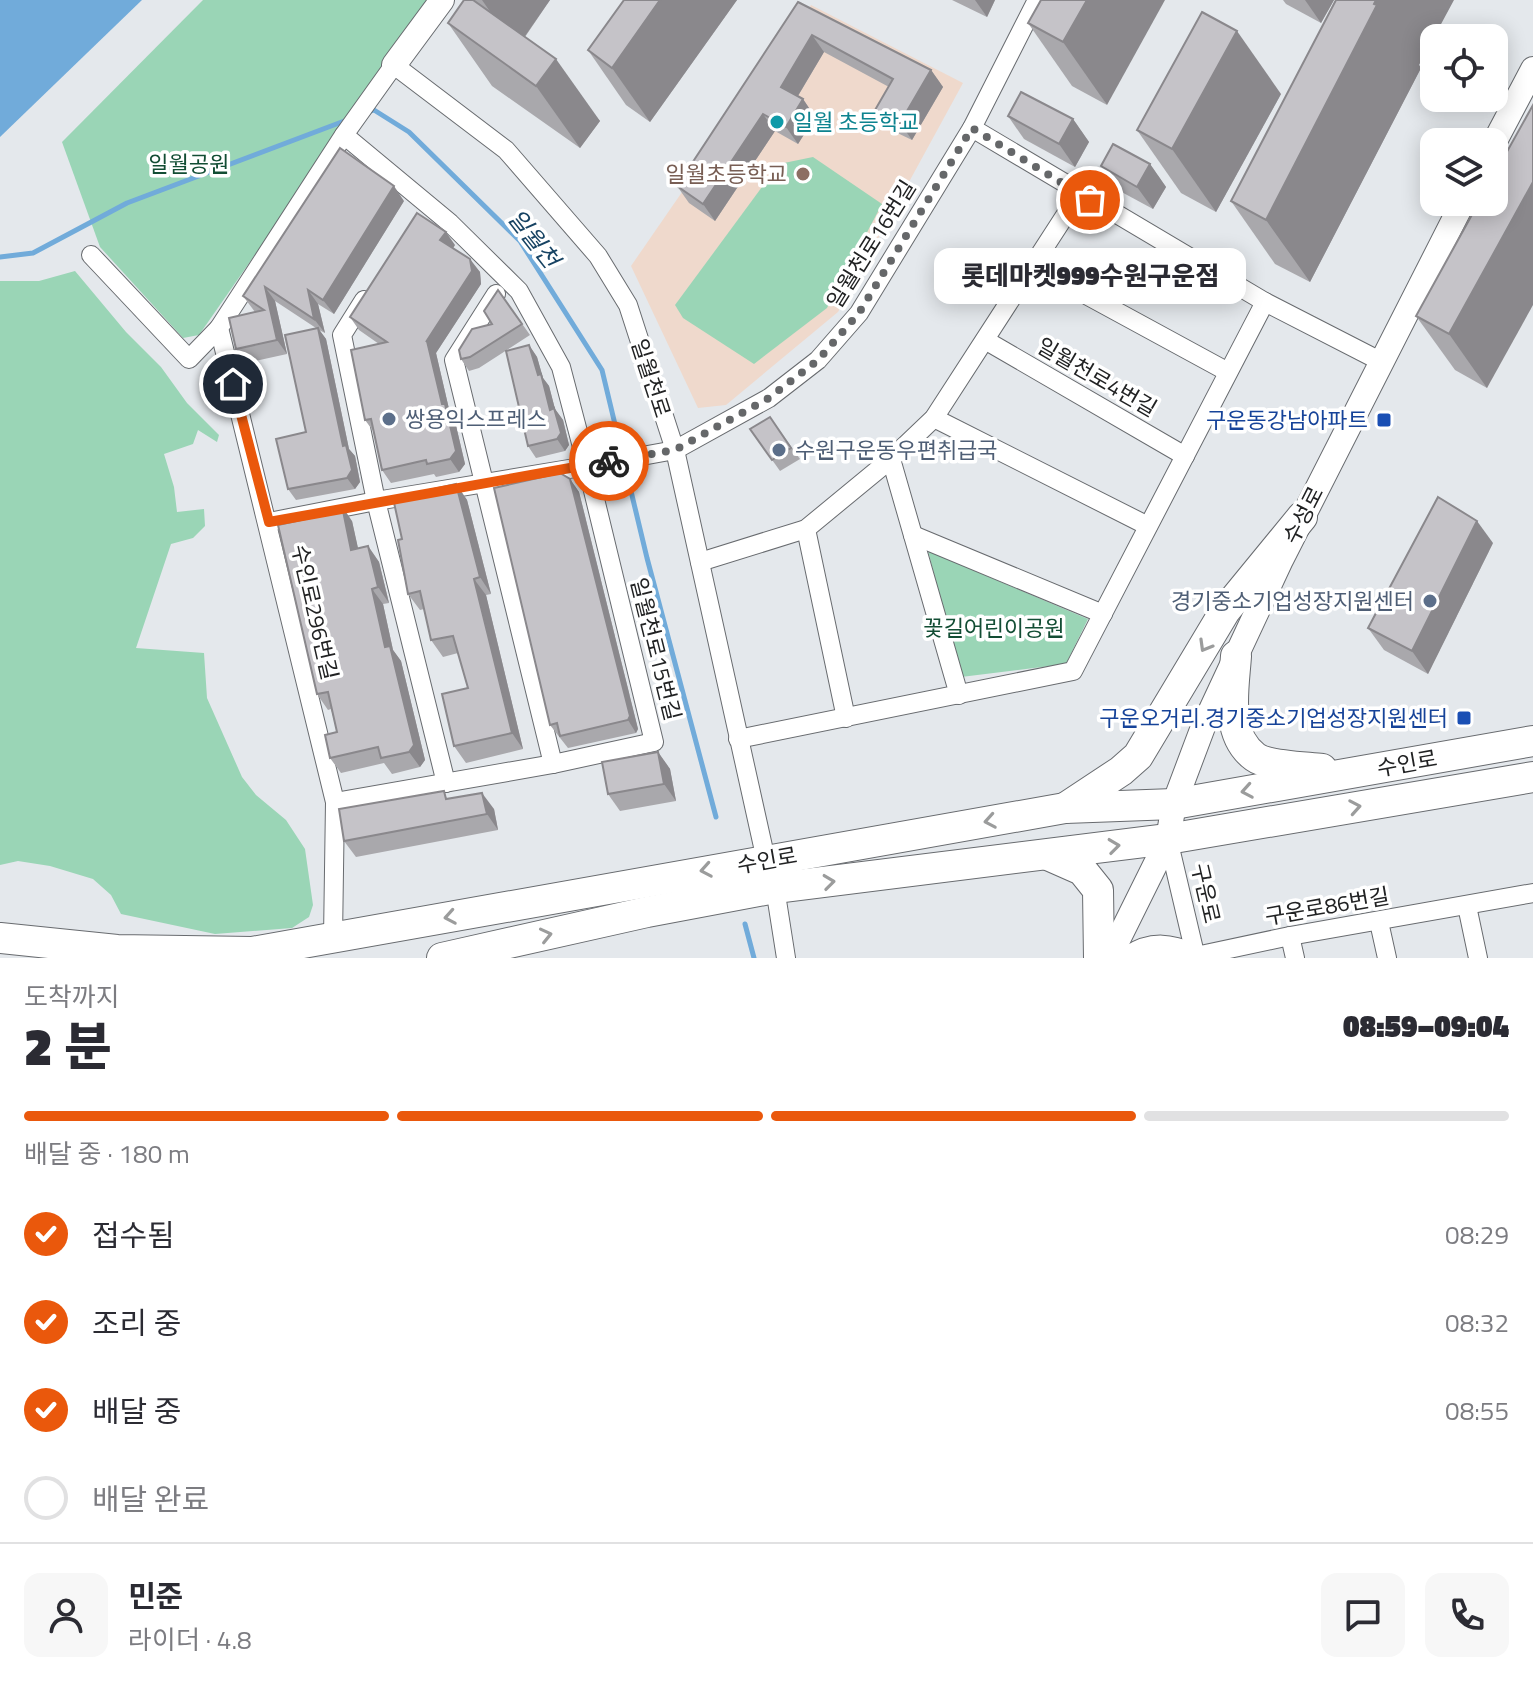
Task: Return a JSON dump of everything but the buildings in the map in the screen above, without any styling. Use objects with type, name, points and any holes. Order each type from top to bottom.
[{"type":"main road","points":[[1065,808],[1138,756],[1225,611],[1302,517]]},
{"type":"main road","points":[[1236,656],[1233,715],[1238,735],[1255,757],[1276,763],[1352,773]]},
{"type":"main road","name":"수인로","points":[[0,938],[117,950],[252,952],[771,874],[1065,808],[1174,804],[1533,741]]},
{"type":"main road","name":"수인로","points":[[442,958],[647,912],[771,874],[1046,855],[1168,839],[1533,777]]},
{"type":"main road","points":[[1046,855],[1082,870],[1098,890],[1099,958]]},
{"type":"street","points":[[91,255],[189,359],[219,328],[356,117],[442,0]]},
{"type":"street","name":"일월천로16번길","points":[[675,450],[769,398],[818,360],[859,313],[972,128],[1037,0]]},
{"type":"street","name":"일월천로","points":[[394,65],[506,150],[598,256],[628,305],[675,450],[771,874],[786,958]]},
{"type":"street","points":[[1502,128],[1533,69]]},
{"type":"street","points":[[972,128],[1265,302],[1380,361]]},
{"type":"street","name":"일월천로15번길","points":[[335,802],[553,764],[654,742],[561,367],[519,291],[450,223],[420,208],[344,135]]},
{"type":"street","points":[[700,562],[806,529],[891,459],[934,418],[1079,194]]},
{"type":"street","name":"수성로","points":[[1109,958],[1168,839],[1174,804],[1203,727],[1236,656],[1302,517],[1456,216]]},
{"type":"street","points":[[1033,266],[1228,372]]},
{"type":"street","points":[[506,279],[454,360],[553,764]]},
{"type":"street","points":[[375,282],[342,335],[376,501],[446,783]]},
{"type":"street","points":[[738,739],[1073,671],[1265,302]]},
{"type":"street","name":"수인로296번길","points":[[219,328],[269,522],[335,802],[333,938]]},
{"type":"street","name":"일월천로4번길","points":[[985,340],[1185,456]]},
{"type":"street","points":[[934,418],[1148,526]]},
{"type":"street","points":[[269,522],[675,450]]},
{"type":"street","points":[[891,459],[959,695]]},
{"type":"street","points":[[806,529],[846,718]]},
{"type":"street","points":[[913,535],[1103,614]]},
{"type":"street","name":"구운로","points":[[1168,839],[1196,957]]},
{"type":"street","name":"구운로86번길","points":[[1196,957],[1290,936],[1533,893]]},
{"type":"street","points":[[1467,906],[1478,958]]},
{"type":"street","points":[[1379,922],[1387,958]]},
{"type":"street","points":[[1290,936],[1295,958]]},
{"type":"street","points":[[1129,958],[1140,950],[1170,947],[1196,957]]},
{"type":"shaded area","name":"일월초등학교","points":[[811,5],[963,83],[838,312],[726,405],[698,408],[631,266]]},
{"type":"green space","name":"일월공원","points":[[203,0],[427,0],[401,45],[199,335],[183,338],[100,247],[62,142]]},
{"type":"green space","points":[[813,157],[882,204],[827,308],[754,364],[683,318],[675,305],[779,164]]},
{"type":"green space","points":[[75,271],[126,332],[161,367],[187,403],[219,435],[217,442],[198,430],[193,444],[164,454],[174,487],[177,512],[204,509],[205,526],[193,538],[171,544],[136,648],[204,653],[207,698],[242,777],[256,795],[286,820],[305,849],[313,905],[309,917],[292,928],[215,934],[121,914],[111,895],[93,879],[50,866],[18,861],[0,865],[0,281],[39,281]]},
{"type":"green space","name":"꽃길어린이공원","points":[[928,551],[1088,619],[1066,664],[961,677]]},
{"type":"water","points":[[0,0],[142,0],[0,137]]},
{"type":"waterway","name":"일월천","points":[[368,112],[374,110],[409,132],[520,241],[602,370],[647,558],[716,817]]},
{"type":"waterway","name":"일월천","points":[[0,257],[33,253],[127,203],[347,120]]},
{"type":"waterway","name":"일월천","points":[[745,924],[754,958]]},
{"type":"way so far","points":[[609,461],[675,450],[769,398],[818,360],[859,313],[972,128],[1090,200]]},
{"type":"place","name":"일월 초등학교","points":[[777,122]]},
{"type":"place","name":"일월초등학교","points":[[803,174]]},
{"type":"place","name":"롯데마켓999수원구운점","points":[[1090,200]]},
{"type":"place","name":"쌍용익스프레스","points":[[389,419]]},
{"type":"place","name":"구운동강남아파트","points":[[1384,420]]},
{"type":"place","name":"수원구운동우편취급국","points":[[779,450]]},
{"type":"place","name":"경기중소기업성장지원센터","points":[[1430,601]]},
{"type":"place","name":"구운오거리.경기중소기업성장지원센터","points":[[1464,718]]},
{"type":"route","points":[[233,384],[269,522],[609,461]]}]
